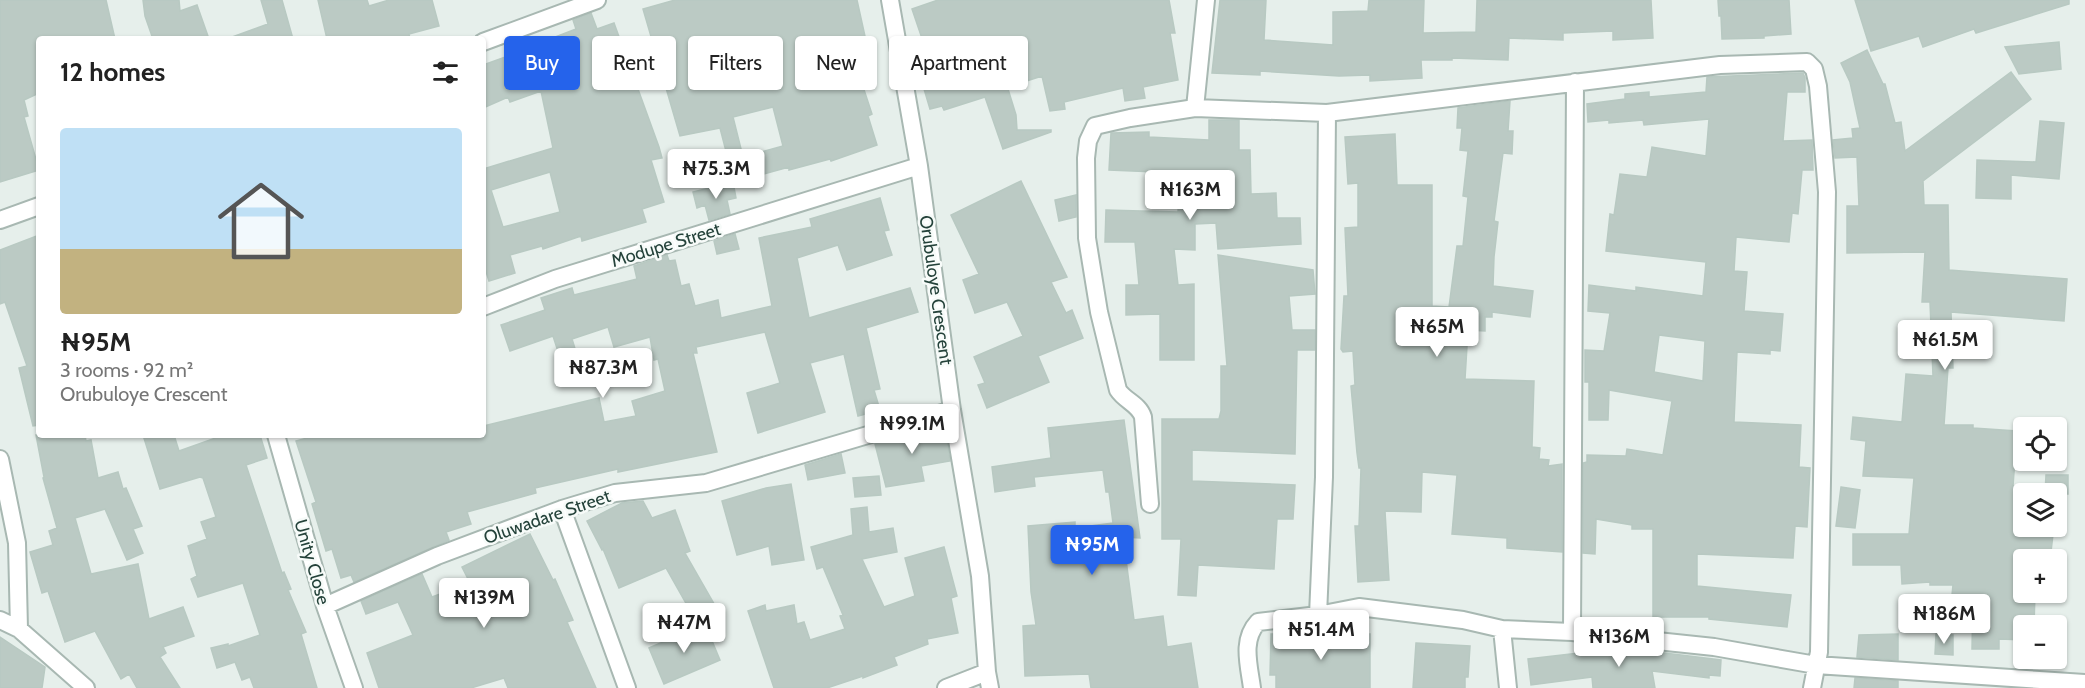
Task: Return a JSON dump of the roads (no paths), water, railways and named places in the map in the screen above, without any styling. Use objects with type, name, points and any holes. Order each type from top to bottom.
[{"type":"street","points":[[486,41],[597,0]]},
{"type":"street","name":"Orubuloye Crescent","points":[[890,0],[919,166],[952,410],[980,576],[989,680]]},
{"type":"street","points":[[1195,108],[1206,0]]},
{"type":"street","points":[[1149,504],[1143,417],[1139,408],[1118,390],[1099,312],[1087,237],[1087,150],[1088,141],[1095,126],[1195,108],[1327,112],[1720,65],[1807,62],[1814,69],[1818,86],[1827,192],[1819,652],[1812,688]]},
{"type":"street","points":[[1572,632],[1575,82]]},
{"type":"street","points":[[1318,615],[1324,477],[1327,112]]},
{"type":"street","name":"Modupe Street","points":[[486,306],[555,279],[919,166]]},
{"type":"street","points":[[0,220],[36,207]]},
{"type":"street","name":"Oluwadare Street","points":[[325,606],[438,556],[562,509],[615,493],[706,483],[952,410]]},
{"type":"street","name":"Unity Close","points":[[277,438],[325,606],[354,688]]},
{"type":"street","points":[[0,459],[17,543],[19,629]]},
{"type":"street","points":[[562,509],[627,688]]},
{"type":"street","points":[[1252,688],[1247,641],[1250,630],[1258,622],[1318,615],[1359,607],[1463,620],[1502,629],[1572,632],[1714,647],[1816,666],[2085,683]]},
{"type":"street","points":[[0,620],[19,629],[86,688]]},
{"type":"street","points":[[1502,629],[1508,688]]},
{"type":"street","points":[[946,688],[989,680]]}]
